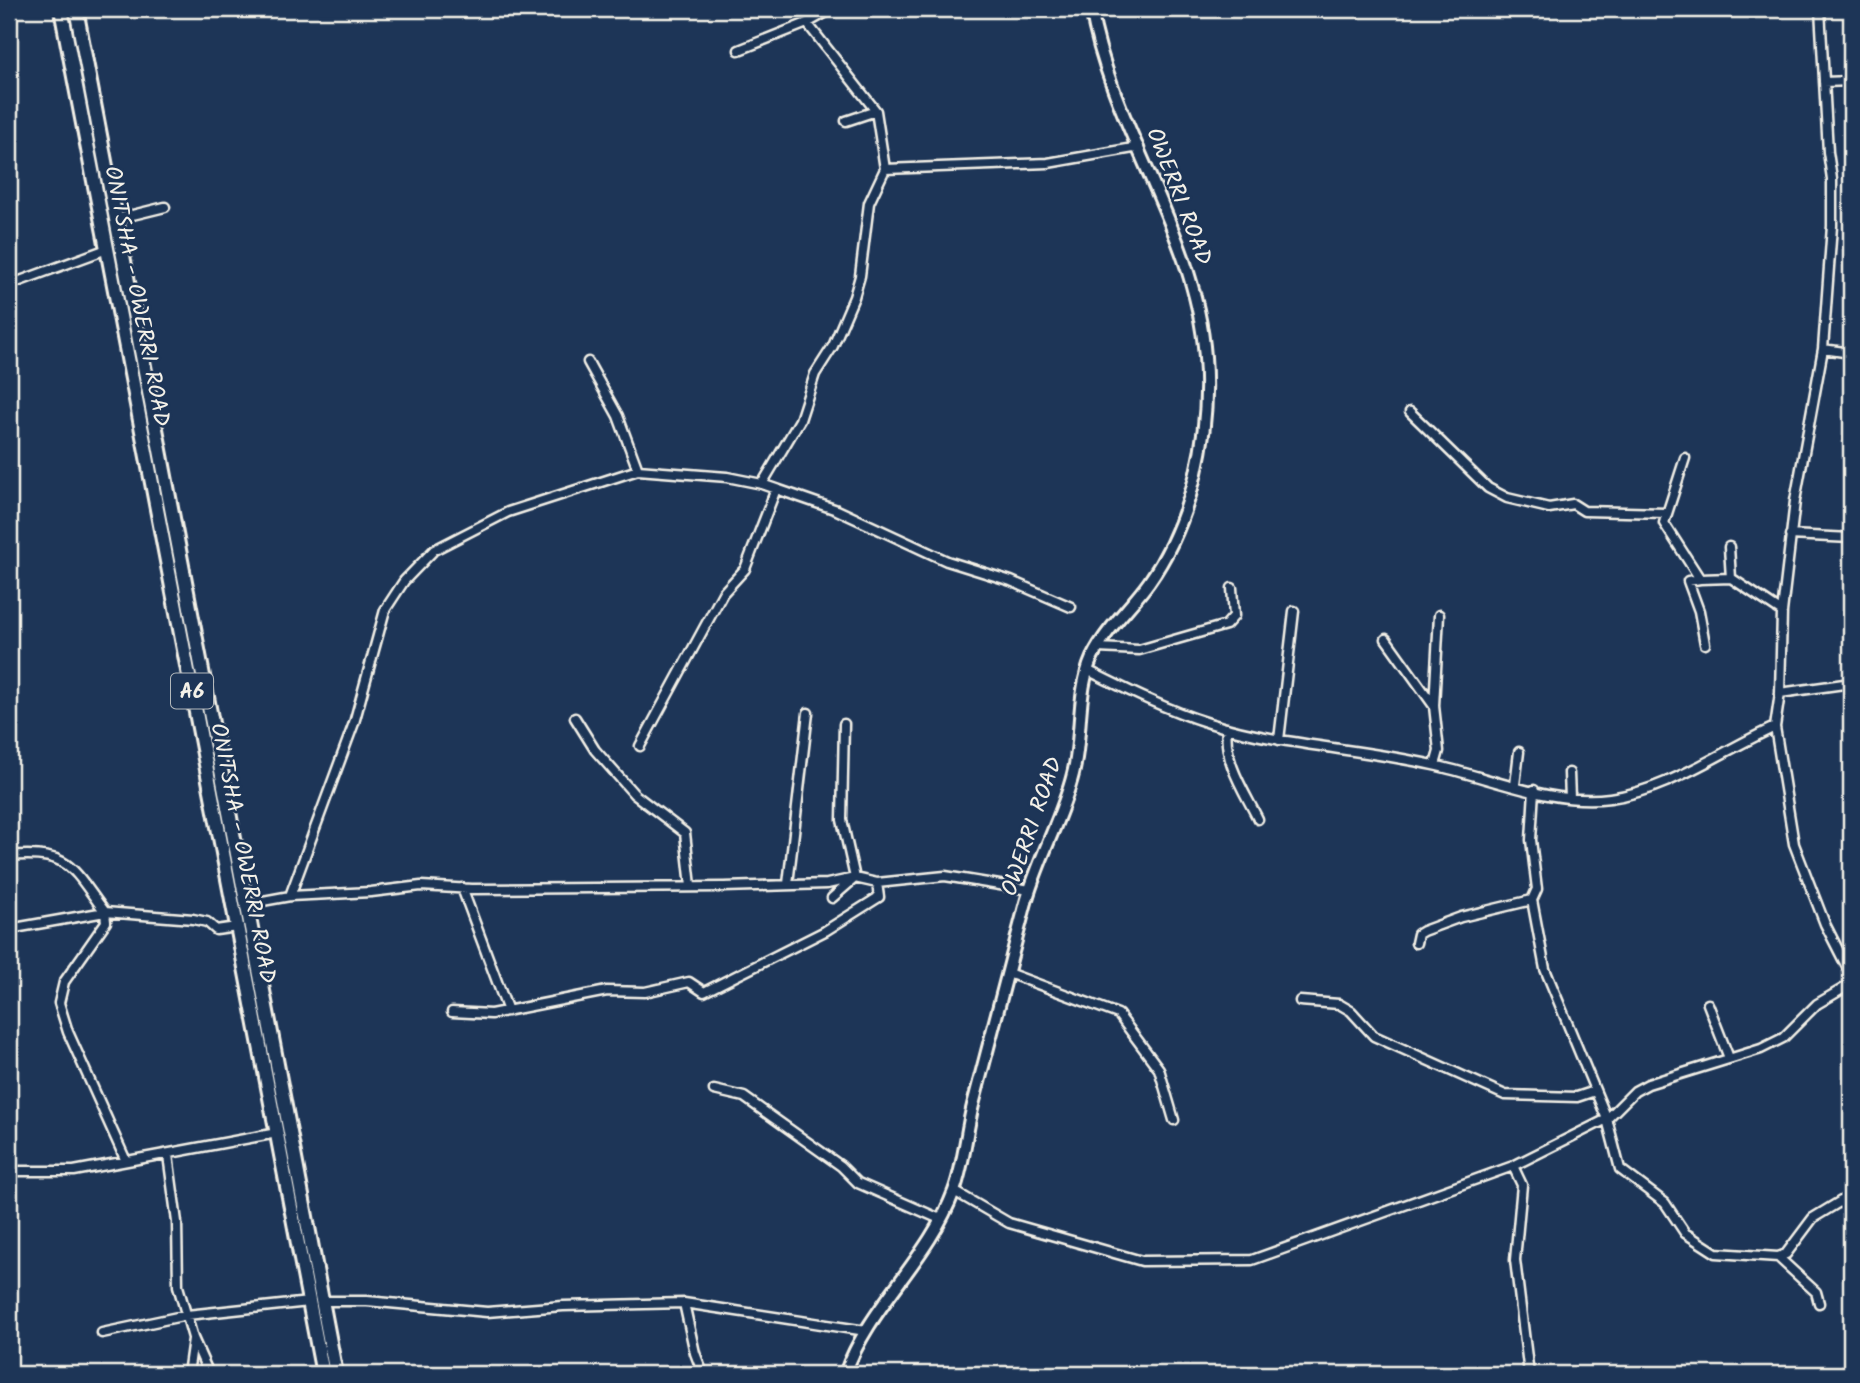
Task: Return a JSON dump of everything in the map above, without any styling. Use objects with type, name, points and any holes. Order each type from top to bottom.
[{"type":"highway","name":"ONITSHA - OWERRI ROAD","points":[[61,9],[277,1133],[315,1301],[335,1374]]},
{"type":"highway","name":"ONITSHA - OWERRI ROAD","points":[[76,9],[246,904],[315,1301],[323,1374]]},
{"type":"main road","name":"OWERRI ROAD","points":[[845,1374],[866,1331],[888,1296],[924,1249],[954,1191],[987,1047],[1030,890],[1072,778],[1087,670],[1098,648],[1146,586],[1169,550],[1192,485],[1205,401],[1205,355],[1182,250],[1100,54],[1091,9]]},
{"type":"street","points":[[739,50],[807,23],[832,9]]},
{"type":"street","points":[[1820,9],[1832,205],[1823,349],[1790,535],[1782,612],[1780,693],[1775,727],[1794,844],[1825,924],[1851,975]]},
{"type":"street","points":[[762,484],[800,420],[815,374],[833,346],[854,297],[860,276],[869,203],[885,169],[876,111],[807,23]]},
{"type":"street","points":[[1824,82],[1851,81]]},
{"type":"street","points":[[846,121],[876,111]]},
{"type":"street","points":[[885,169],[1048,163],[1139,147]]},
{"type":"street","points":[[116,219],[165,207]]},
{"type":"street","points":[[9,285],[107,249]]},
{"type":"street","points":[[1823,349],[1851,353]]},
{"type":"street","points":[[588,362],[618,416],[638,470]]},
{"type":"street","points":[[1410,412],[1488,488],[1507,498],[1549,508],[1573,504],[1584,511],[1666,513]]},
{"type":"street","points":[[1685,458],[1664,523],[1700,579]]},
{"type":"street","points":[[290,896],[354,723],[385,610],[404,581],[434,550],[508,512],[638,470],[727,477],[762,484],[837,510],[947,561],[1012,581],[1070,607]]},
{"type":"street","points":[[640,747],[723,593],[745,569],[776,489]]},
{"type":"street","points":[[1790,535],[1851,538]]},
{"type":"street","points":[[1729,547],[1731,578]]},
{"type":"street","points":[[1705,644],[1699,611],[1688,581],[1731,578],[1782,612]]},
{"type":"street","points":[[1098,648],[1139,650],[1226,625],[1234,616],[1232,588]]},
{"type":"street","points":[[1279,740],[1294,611]]},
{"type":"street","points":[[1435,765],[1439,751],[1434,706],[1439,615]]},
{"type":"street","points":[[1386,639],[1434,706]]},
{"type":"street","points":[[1087,670],[1148,700],[1227,728],[1279,740],[1435,765],[1570,798],[1608,799],[1647,791],[1775,727]]},
{"type":"street","points":[[1780,693],[1851,683]]},
{"type":"street","points":[[788,884],[808,713]]},
{"type":"street","points":[[575,718],[596,750],[635,794],[685,833],[691,886]]},
{"type":"street","points":[[844,724],[840,776],[842,820],[855,878]]},
{"type":"street","points":[[1227,728],[1225,744],[1229,759],[1258,820]]},
{"type":"street","points":[[1515,785],[1519,751]]},
{"type":"street","points":[[1569,772],[1570,798]]},
{"type":"street","points":[[1534,790],[1531,840],[1536,889],[1532,900],[1545,969],[1607,1119],[1620,1169],[1665,1203],[1685,1233],[1716,1253],[1778,1257],[1786,1254],[1812,1218],[1851,1195]]},
{"type":"street","points":[[9,856],[42,855],[69,863],[104,912],[106,922],[64,982],[59,1003],[68,1032],[126,1161]]},
{"type":"street","points":[[246,904],[290,896],[371,892],[421,886],[462,888],[827,884],[855,878],[877,883],[945,876],[1030,890]]},
{"type":"street","points":[[832,898],[855,878]]},
{"type":"street","points":[[452,1012],[491,1014],[607,991],[645,992],[688,982],[704,992],[825,931],[879,897],[877,883]]},
{"type":"street","points":[[462,888],[508,1011]]},
{"type":"street","points":[[1416,943],[1418,934],[1423,931],[1482,911],[1532,900]]},
{"type":"street","points":[[9,929],[104,912],[193,919],[207,922],[216,930],[237,927]]},
{"type":"street","points":[[1009,973],[1118,1014],[1159,1069],[1174,1120]]},
{"type":"street","points":[[954,1191],[1009,1223],[1142,1261],[1240,1262],[1325,1236],[1513,1166],[1607,1119],[1635,1091],[1648,1084],[1761,1049],[1783,1038],[1817,1004],[1851,984]]},
{"type":"street","points":[[1300,1001],[1339,1004],[1351,1011],[1374,1036],[1504,1095],[1577,1097],[1595,1091]]},
{"type":"street","points":[[1708,1004],[1729,1058]]},
{"type":"street","points":[[713,1090],[744,1097],[841,1166],[858,1183],[940,1219]]},
{"type":"street","points":[[9,1171],[74,1171],[277,1133]]},
{"type":"street","points":[[168,1155],[177,1222],[178,1286],[193,1338],[209,1374]]},
{"type":"street","points":[[1513,1166],[1521,1185],[1515,1261],[1529,1374]]},
{"type":"street","points":[[1778,1257],[1816,1292],[1819,1303]]},
{"type":"street","points":[[102,1333],[187,1315],[315,1301],[367,1301],[487,1312],[563,1306],[684,1303],[866,1331]]},
{"type":"street","points":[[684,1303],[695,1353],[703,1374]]},
{"type":"street","points":[[188,1374],[193,1338]]}]
